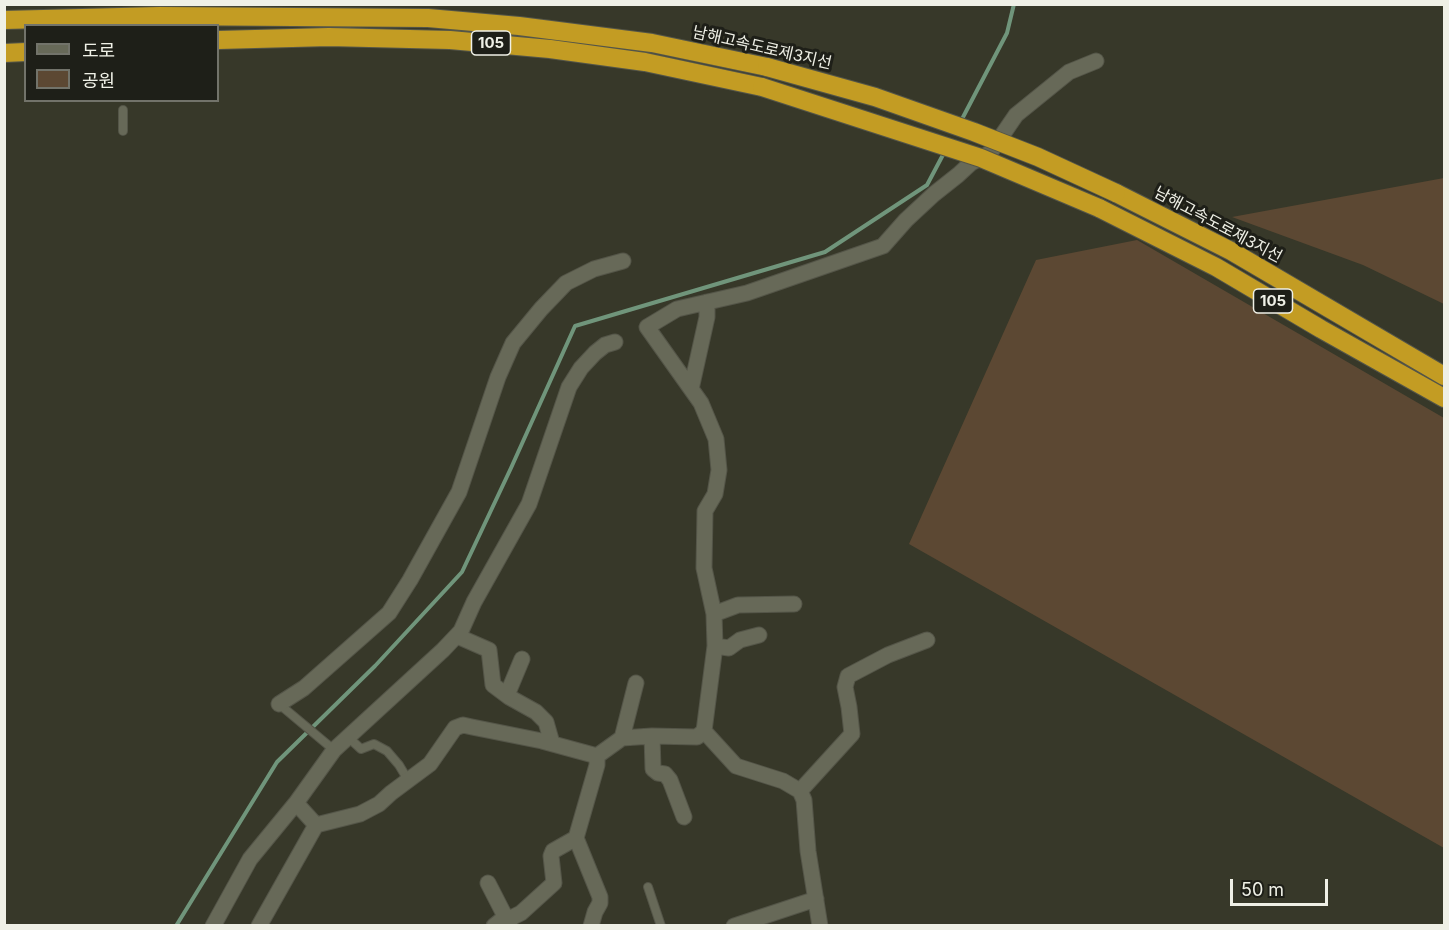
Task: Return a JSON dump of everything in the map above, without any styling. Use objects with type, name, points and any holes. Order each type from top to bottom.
[{"type":"highway","name":"남해고속도로제3지선","points":[[4,20],[160,16],[428,18],[519,26],[652,44],[767,67],[875,97],[1038,157],[1231,251],[1444,376]]},
{"type":"highway","name":"105","points":[[219,40],[329,38],[450,40],[550,49],[645,62],[762,87],[981,158],[1099,208],[1216,267],[1321,330],[1444,398]]},
{"type":"highway","points":[[4,53],[24,52]]},
{"type":"street","points":[[597,756],[622,738],[697,737],[704,731],[715,646],[714,614],[704,568],[705,511],[716,494],[719,470],[716,439],[701,403],[647,327],[677,309],[747,293],[883,246],[934,194],[970,163],[990,153],[1016,115],[1069,72],[1096,61]]},
{"type":"street","points":[[279,704],[304,688],[389,614],[459,492],[498,378],[513,343],[540,309],[566,283],[594,269],[623,261]]},
{"type":"street","points":[[691,389],[707,317],[707,302]]},
{"type":"street","points":[[213,926],[250,859],[334,750],[457,636],[529,504],[568,387],[595,353],[605,345],[615,342]]},
{"type":"street","points":[[714,614],[738,605],[794,604]]},
{"type":"street","points":[[715,646],[729,648],[740,640],[759,635]]},
{"type":"street","points":[[457,636],[489,650],[494,685],[536,712],[546,722],[552,743]]},
{"type":"street","points":[[800,791],[852,734],[845,687],[848,676],[888,655],[927,640]]},
{"type":"street","points":[[507,695],[522,659]]},
{"type":"street","points":[[622,738],[636,683]]},
{"type":"street","points":[[259,926],[316,825],[360,814],[379,804],[430,764],[455,728],[463,725],[552,743],[597,756]]},
{"type":"street","points":[[704,731],[735,766],[783,781],[800,791],[804,800],[808,851],[820,926]]},
{"type":"street","points":[[652,736],[653,769],[657,773],[665,774],[670,780],[684,817]]},
{"type":"street","points":[[591,926],[600,897],[576,838],[597,765],[597,756]]},
{"type":"street","points":[[296,802],[316,825]]},
{"type":"street","points":[[488,884],[503,923],[521,913],[554,883],[551,856],[553,851],[576,838]]},
{"type":"street","points":[[734,926],[816,899]]},
{"type":"lane","points":[[123,110],[123,131]]},
{"type":"lane","points":[[279,704],[334,750]]},
{"type":"lane","points":[[348,737],[361,749],[374,744],[387,750],[408,780]]},
{"type":"lane","points":[[648,887],[661,926]]},
{"type":"green space","points":[[1444,178],[1444,304],[1363,265],[1232,217]]},
{"type":"green space","points":[[1137,240],[1444,418],[1444,848],[909,544],[1036,260]]},
{"type":"waterway","points":[[961,121],[1007,33],[1014,4]]},
{"type":"waterway","points":[[176,926],[277,762],[375,666],[462,572],[575,326],[825,252],[927,185],[945,151]]}]
